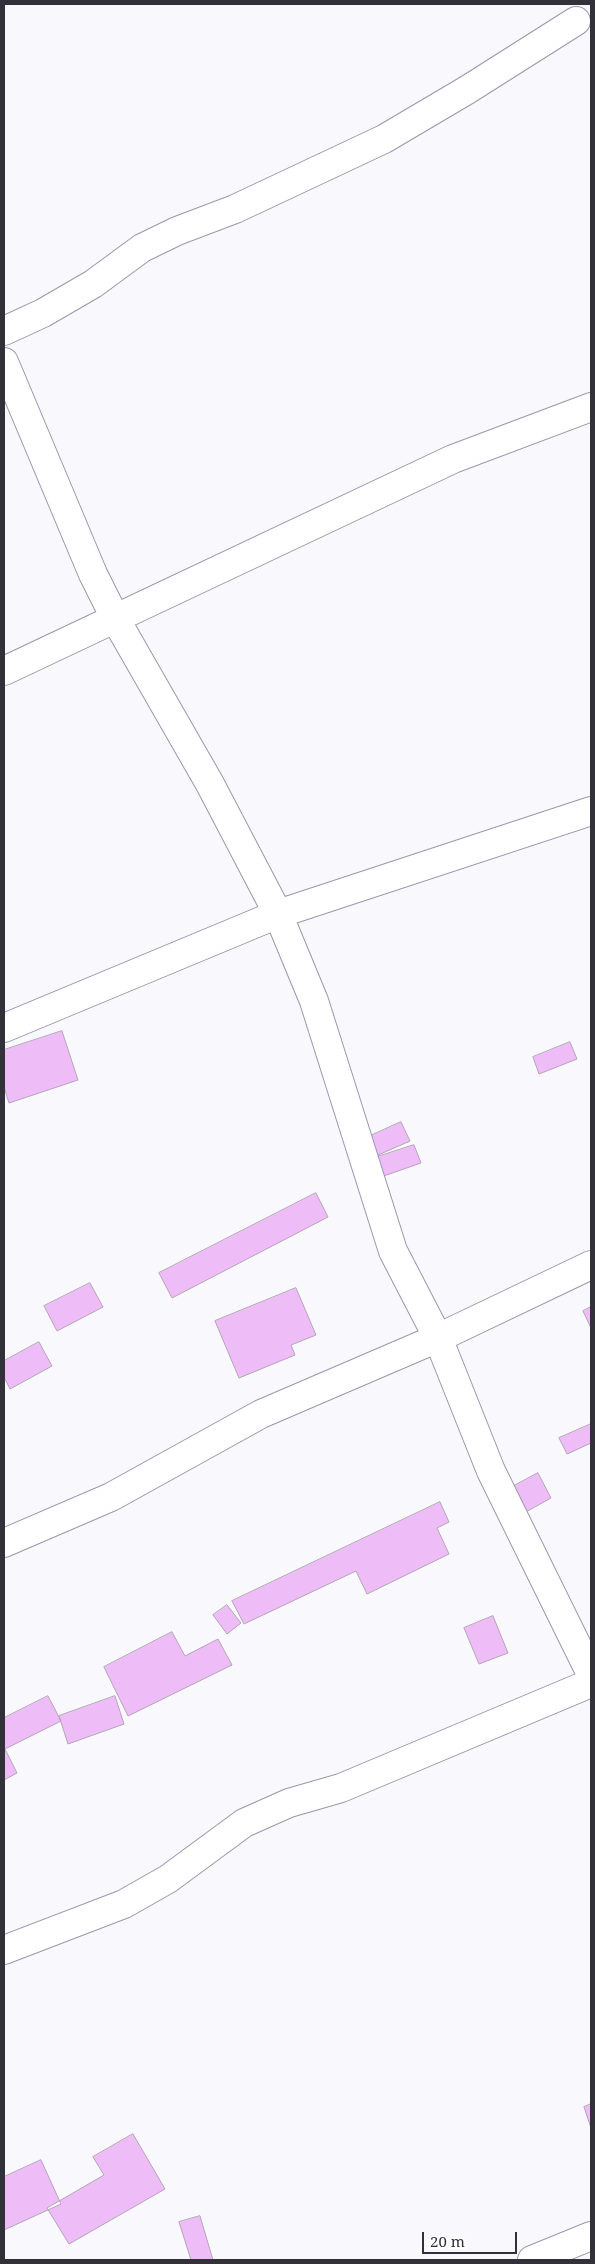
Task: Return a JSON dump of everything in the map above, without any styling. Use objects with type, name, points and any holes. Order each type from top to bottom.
[{"type":"street","points":[[4,331],[43,313],[93,284],[142,248],[177,231],[235,209],[384,139],[467,90],[578,20]]},
{"type":"street","points":[[4,362],[92,574],[116,620],[210,784],[278,914],[314,1001],[393,1251],[438,1338],[491,1471],[591,1674]]},
{"type":"street","points":[[4,671],[116,620],[453,459],[591,407]]},
{"type":"street","points":[[4,1028],[278,914],[591,811]]},
{"type":"street","points":[[4,1543],[111,1497],[261,1414],[438,1338],[591,1265]]},
{"type":"street","points":[[4,1950],[124,1904],[168,1880],[244,1823],[289,1803],[341,1788],[591,1683]]},
{"type":"street","points":[[532,2260],[591,2236]]},
{"type":"building","points":[[62,1031],[78,1080],[9,1103],[4,1087],[4,1050]]},
{"type":"building","points":[[570,1042],[577,1059],[539,1074],[533,1057]]},
{"type":"building","points":[[401,1122],[410,1141],[376,1156],[368,1137]]},
{"type":"building","points":[[414,1145],[421,1163],[378,1178],[371,1159]]},
{"type":"building","points":[[316,1193],[328,1217],[172,1298],[159,1273]]},
{"type":"building","points":[[90,1283],[103,1307],[57,1331],[44,1306]]},
{"type":"building","points":[[296,1288],[316,1335],[291,1345],[295,1355],[239,1378],[215,1321]]},
{"type":"building","points":[[591,1307],[591,1328],[583,1311]]},
{"type":"building","points":[[39,1342],[52,1366],[10,1389],[4,1377],[4,1361]]},
{"type":"building","points":[[591,1424],[591,1443],[567,1454],[559,1438]]},
{"type":"building","points":[[538,1473],[551,1498],[515,1518],[501,1493]]},
{"type":"building","points":[[440,1502],[449,1522],[437,1528],[449,1554],[367,1594],[356,1571],[244,1624],[232,1601]]},
{"type":"building","points":[[227,1605],[241,1623],[227,1634],[213,1615]]},
{"type":"building","points":[[493,1616],[508,1653],[479,1664],[464,1628]]},
{"type":"building","points":[[172,1632],[185,1656],[218,1639],[232,1665],[128,1716],[104,1667]]},
{"type":"building","points":[[48,1696],[61,1721],[5,1749],[17,1773],[4,1780],[4,1718]]},
{"type":"building","points":[[115,1696],[124,1724],[68,1744],[59,1716]]},
{"type":"building","points":[[591,2104],[591,2128],[584,2107]]},
{"type":"building","points":[[133,2134],[165,2189],[69,2244],[47,2208],[104,2175],[93,2157]]},
{"type":"building","points":[[41,2160],[61,2204],[4,2230],[4,2177]]},
{"type":"building","points":[[200,2216],[213,2260],[191,2260],[179,2222]]}]
